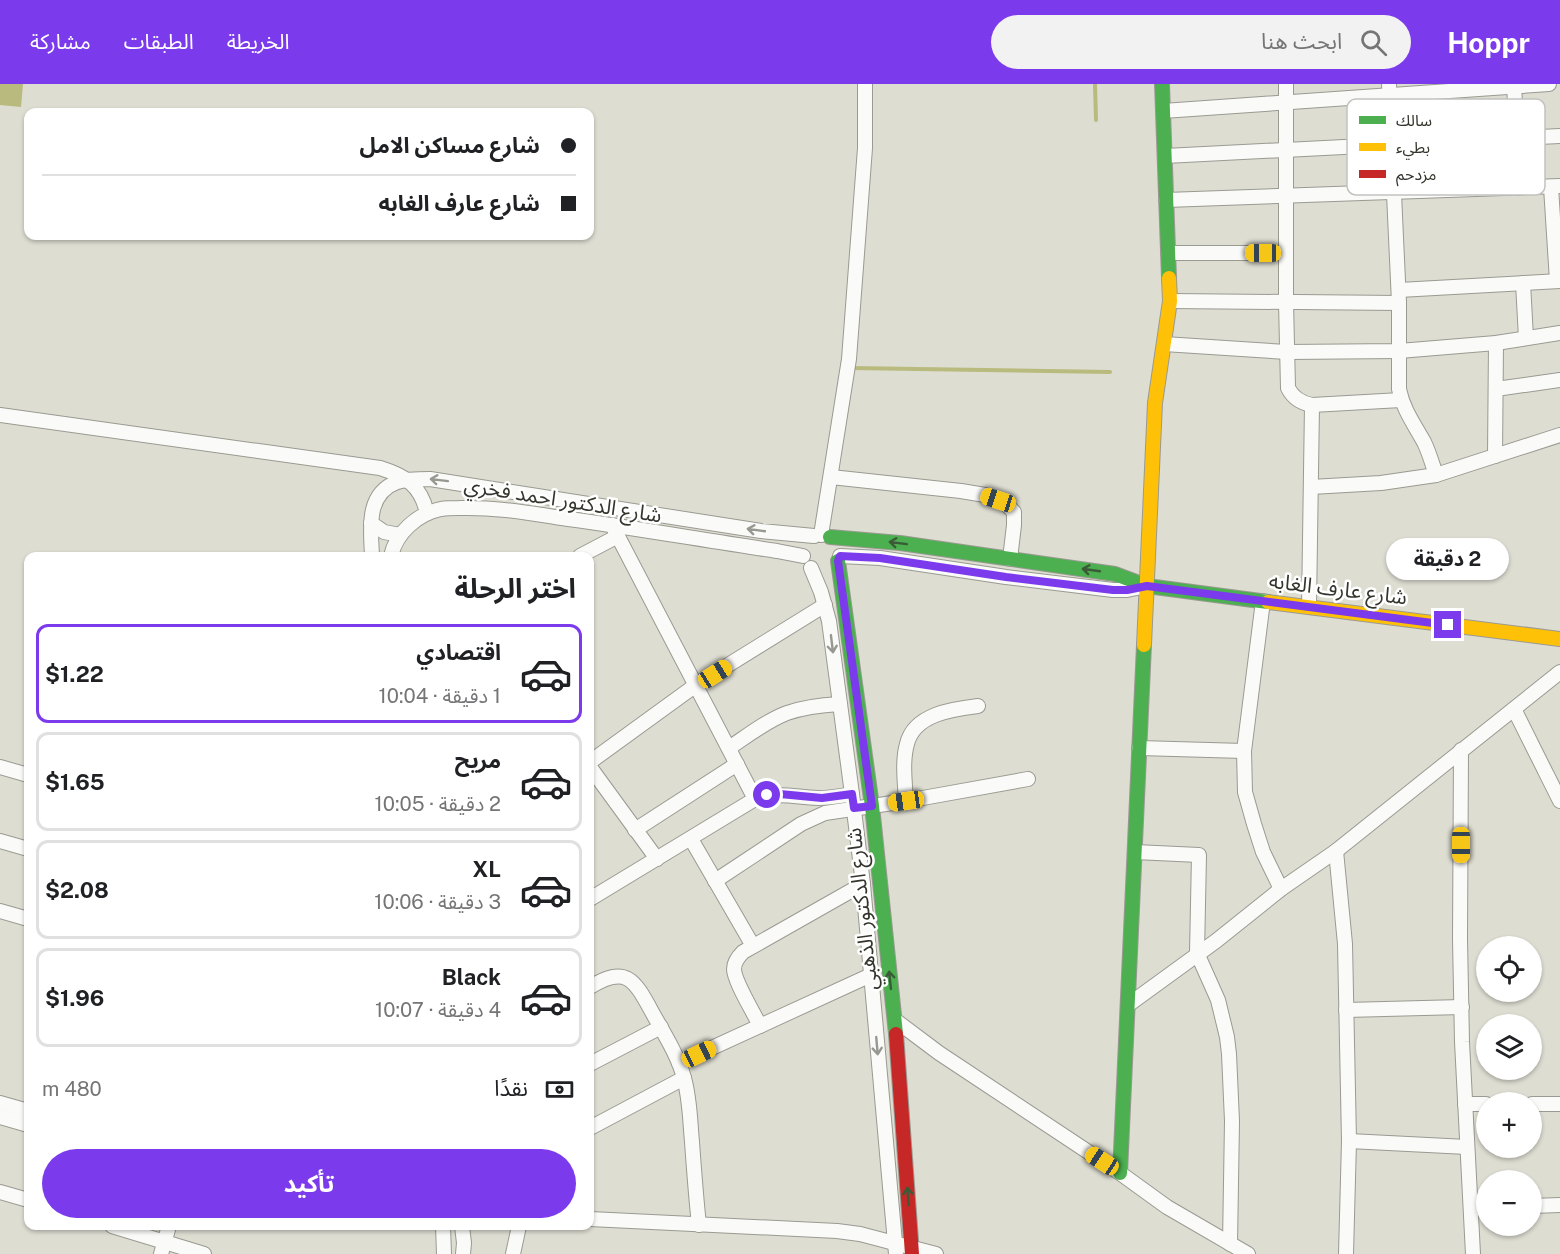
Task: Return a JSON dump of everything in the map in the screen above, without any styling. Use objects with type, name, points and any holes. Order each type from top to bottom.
[{"type":"street","points":[[821,536],[849,359],[864,159],[865,84]]},
{"type":"street","points":[[1120,1173],[1155,403],[1170,302],[1162,84]]},
{"type":"street","points":[[1286,84],[1287,381],[1291,394],[1312,405],[1401,400]]},
{"type":"street","points":[[1163,111],[1286,103],[1390,90],[1549,84]]},
{"type":"street","points":[[1545,137],[1560,136]]},
{"type":"street","points":[[1165,156],[1347,147]]},
{"type":"street","points":[[1170,302],[1286,302],[1399,296],[1558,281],[1556,187]]},
{"type":"street","points":[[1166,200],[1347,194]]},
{"type":"street","points":[[1395,195],[1399,296],[1399,388],[1401,400],[1425,445],[1436,474]]},
{"type":"street","points":[[1168,253],[1286,252]]},
{"type":"street","points":[[1523,283],[1526,338]]},
{"type":"street","points":[[1164,344],[1287,352],[1399,351],[1496,343],[1560,333]]},
{"type":"street","points":[[1496,343],[1496,456]]},
{"type":"street","points":[[1496,388],[1560,380]]},
{"type":"street","points":[[1309,607],[1312,405]]},
{"type":"street","points":[[0,415],[380,468],[408,480],[421,495],[425,504],[426,513],[400,535],[392,552]]},
{"type":"street","points":[[1311,487],[1381,483],[1436,474],[1560,435]]},
{"type":"street","points":[[831,477],[961,491],[998,500],[1010,506],[1014,512],[1010,559]]},
{"type":"street","name":"شارع الدكتور احمد فخري","points":[[372,552],[371,512],[380,494],[397,482],[430,478],[761,531],[821,536]]},
{"type":"street","name":"شارع الدكتور احمد فخري","points":[[426,513],[442,509],[482,507],[615,531],[777,551],[807,562]]},
{"type":"street","points":[[371,523],[384,532],[400,535]]},
{"type":"street","points":[[586,552],[615,531],[755,799]]},
{"type":"street","points":[[821,536],[836,541],[839,558],[829,570],[816,571],[807,562],[804,548],[807,541],[821,536]]},
{"type":"street","name":"شارع عارف الغابه","points":[[821,536],[900,543],[1115,574],[1147,586],[1560,639]]},
{"type":"street","name":"شارع عارف الغابه","points":[[839,558],[880,558],[1113,590],[1147,586]]},
{"type":"street","name":"شارع الدكتور الذهبي","points":[[839,558],[872,806],[895,1020],[912,1251]]},
{"type":"street","name":"شارع الدكتور الذهبي","points":[[807,562],[825,605],[829,621],[854,808],[896,1249]]},
{"type":"street","points":[[1263,601],[1244,751],[1245,782],[1248,805],[1263,852],[1281,889]]},
{"type":"street","points":[[594,759],[696,685],[825,605]]},
{"type":"street","points":[[1128,1005],[1216,941],[1281,889],[1336,851],[1560,672]]},
{"type":"street","points":[[729,748],[786,714],[803,709],[840,704]]},
{"type":"street","points":[[906,801],[905,754],[909,736],[914,729],[931,716],[978,706]]},
{"type":"street","points":[[1514,709],[1560,801]]},
{"type":"street","points":[[1139,748],[1244,751]]},
{"type":"street","points":[[1461,750],[1460,939],[1465,1104],[1473,1254]]},
{"type":"street","points":[[635,830],[737,764]]},
{"type":"street","points":[[0,768],[24,774]]},
{"type":"street","points":[[594,773],[657,860]]},
{"type":"street","points":[[716,881],[813,817],[825,813],[1028,779]]},
{"type":"street","points":[[594,897],[755,799],[780,794],[822,798],[852,794]]},
{"type":"street","points":[[691,838],[753,946]]},
{"type":"street","points":[[0,841],[24,848]]},
{"type":"street","points":[[1336,851],[1345,944],[1348,1141],[1346,1254]]},
{"type":"street","points":[[1135,852],[1198,855],[1197,953],[1218,1000],[1229,1054],[1232,1121],[1230,1244]]},
{"type":"street","points":[[760,1026],[736,977],[734,968],[736,959],[742,952],[863,884]]},
{"type":"street","points":[[0,911],[24,918]]},
{"type":"street","points":[[679,1063],[870,975]]},
{"type":"street","points":[[594,984],[612,976],[621,976],[636,984],[679,1063],[684,1078],[690,1118],[699,1225]]},
{"type":"street","points":[[1346,1010],[1462,1007]]},
{"type":"street","points":[[895,1020],[939,1053],[1120,1173],[1167,1207],[1248,1254]]},
{"type":"street","points":[[594,1062],[661,1027]]},
{"type":"street","points":[[594,1126],[684,1078]]},
{"type":"street","points":[[0,1103],[24,1110]]},
{"type":"street","points":[[1465,1104],[1476,1104]]},
{"type":"street","points":[[1542,1104],[1560,1104]]},
{"type":"street","points":[[0,1117],[24,1124]]},
{"type":"street","points":[[1348,1141],[1467,1147]]},
{"type":"street","points":[[0,1192],[24,1199]]},
{"type":"street","points":[[1542,1206],[1560,1205]]},
{"type":"street","points":[[1471,1208],[1476,1208]]},
{"type":"street","points":[[594,1219],[837,1231],[860,1234],[896,1249],[936,1254]]},
{"type":"street","points":[[121,1230],[163,1248],[204,1254]]},
{"type":"street","points":[[163,1248],[168,1230]]},
{"type":"street","points":[[443,1230],[444,1254]]},
{"type":"street","points":[[462,1230],[463,1254]]},
{"type":"street","points":[[513,1254],[518,1230]]},
{"type":"shaded area","points":[[0,84],[23,84],[21,107],[0,105]]},
{"type":"waterway","points":[[1095,84],[1096,120]]},
{"type":"waterway","points":[[850,368],[1110,372]]},
{"type":"traffic: fast","points":[[1162,84],[1169,278]]},
{"type":"traffic: fast","points":[[830,537],[900,543],[1115,574],[1147,586],[1268,602]]},
{"type":"traffic: fast","points":[[838,561],[872,806],[896,1034]]},
{"type":"traffic: fast","points":[[1120,1173],[1144,645]]},
{"type":"traffic: slow","points":[[1144,645],[1155,403],[1170,301],[1169,278]]},
{"type":"traffic: slow","points":[[1268,602],[1560,639]]},
{"type":"traffic: jam","points":[[896,1034],[912,1254]]},
{"type":"route","points":[[767,795],[822,798],[852,794],[854,808],[872,806],[838,561],[840,556],[880,558],[1113,590],[1147,586],[1448,625]]}]
